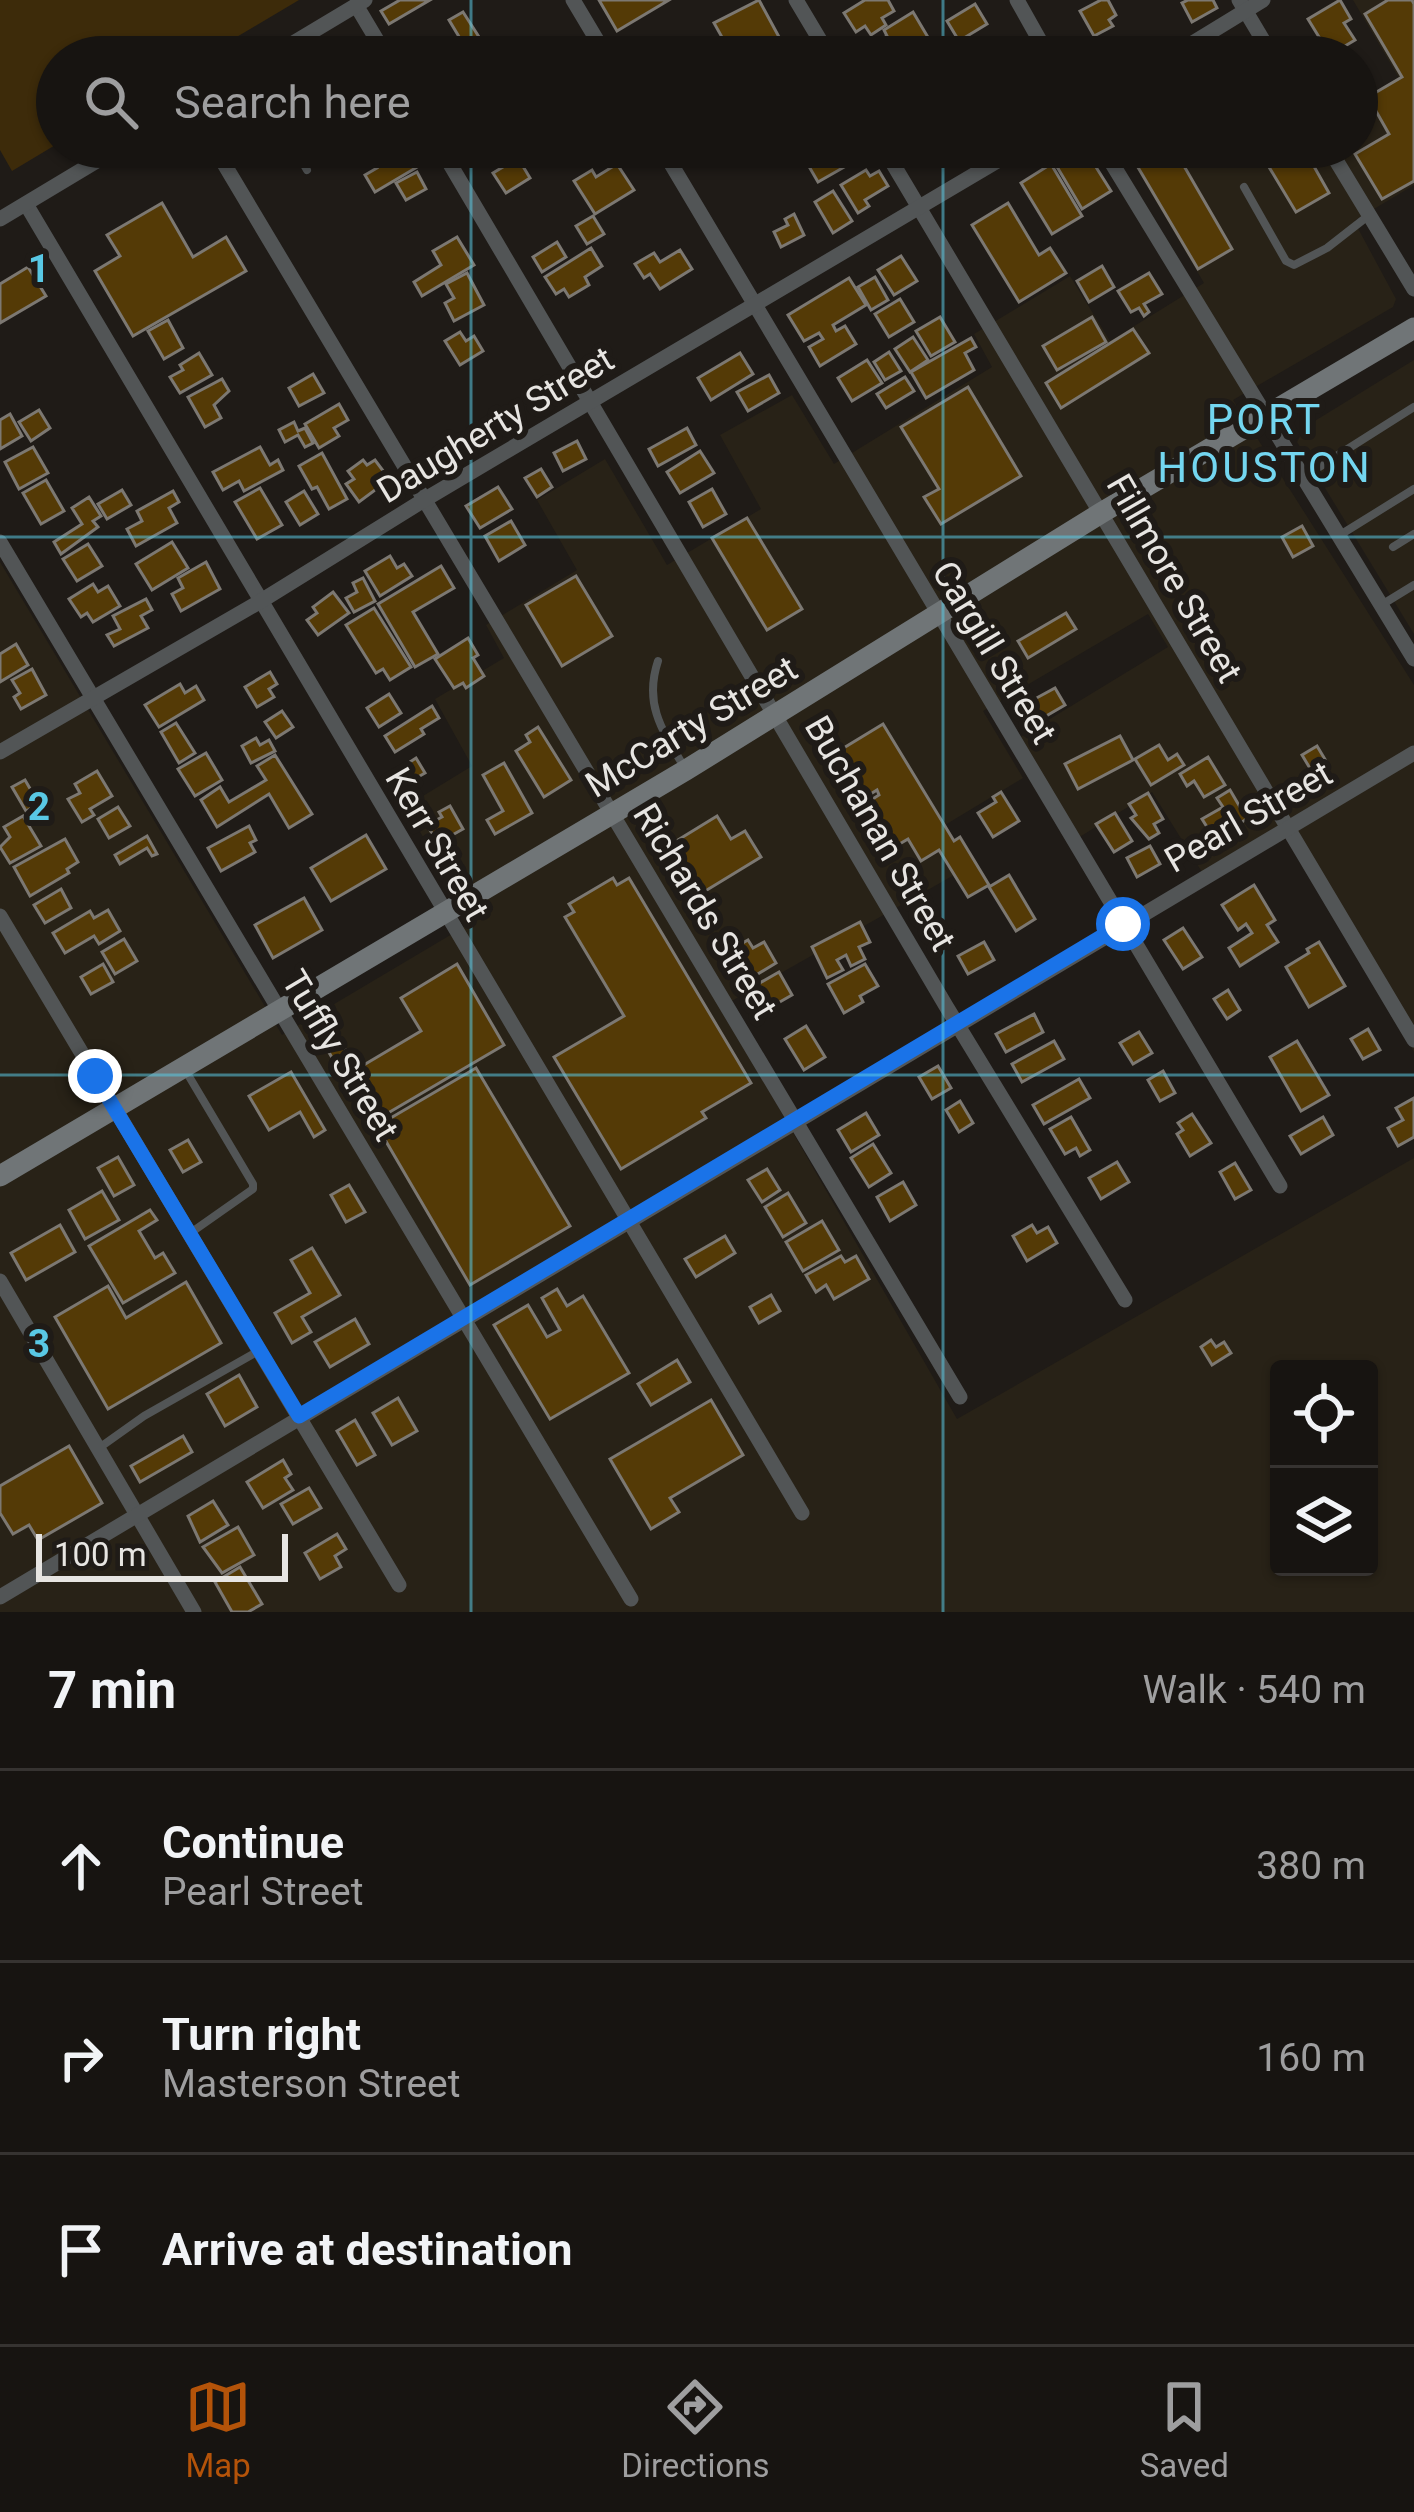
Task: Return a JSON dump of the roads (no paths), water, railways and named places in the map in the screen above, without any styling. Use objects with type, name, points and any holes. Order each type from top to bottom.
[{"type":"main road","name":"McCarty Street","points":[[0,1176],[686,770],[1101,513],[1414,328]]},
{"type":"street","points":[[573,0],[594,36]]},
{"type":"street","points":[[796,0],[817,36]]},
{"type":"street","points":[[1017,0],[1037,36]]},
{"type":"street","points":[[1198,36],[1242,5],[1263,0]]},
{"type":"street","points":[[305,36],[361,3],[377,36]]},
{"type":"street","points":[[1242,5],[1260,36]]},
{"type":"street","points":[[0,219],[85,168]]},
{"type":"street","name":"Richards Street","points":[[226,168],[960,1397]]},
{"type":"street","name":"Buchanan Street","points":[[452,168],[956,1023],[1125,1300]]},
{"type":"street","name":"Cargill Street","points":[[673,168],[1280,1186]]},
{"type":"street","name":"Fillmore Street","points":[[895,168],[1414,1040]]},
{"type":"street","name":"Daugherty Street","points":[[0,752],[986,168]]},
{"type":"street","points":[[1115,168],[1414,659]]},
{"type":"street","points":[[1341,168],[1414,289]]},
{"type":"street","name":"Kerr Street","points":[[26,204],[802,1513]]},
{"type":"street","name":"Tuffly Street","points":[[0,542],[635,1605]]},
{"type":"street","name":"Pearl Street","points":[[0,1597],[1414,753]]},
{"type":"street","points":[[0,916],[399,1585]]},
{"type":"street","points":[[0,1281],[194,1612]]},
{"type":"lane","points":[[1244,188],[1286,261],[1294,265],[1327,248],[1369,215]]},
{"type":"lane","points":[[1305,476],[1414,407]]},
{"type":"lane","points":[[1340,535],[1414,489]]},
{"type":"lane","points":[[1393,547],[1414,534]]},
{"type":"lane","points":[[1382,605],[1414,585]]},
{"type":"lane","points":[[658,661],[650,687],[652,701],[665,736],[686,770]]},
{"type":"lane","points":[[183,1066],[254,1184],[253,1190],[189,1234]]},
{"type":"lane","points":[[98,1449],[144,1416],[260,1350]]},
{"type":"district","name":"PORT HOUSTON","points":[[1265,443]]}]
